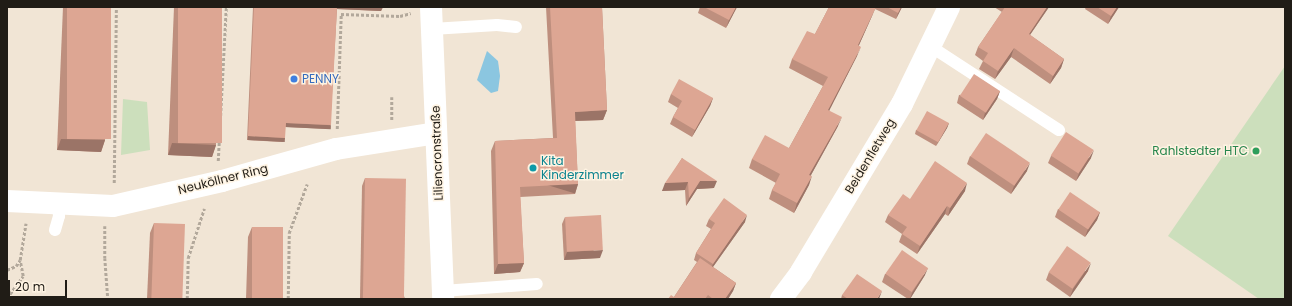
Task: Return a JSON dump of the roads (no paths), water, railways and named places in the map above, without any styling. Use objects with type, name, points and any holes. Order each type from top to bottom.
[{"type":"street","name":"Beidenfletweg","points":[[781,299],[801,272],[898,110],[949,7]]},
{"type":"street","name":"Liliencronstraße","points":[[431,15],[443,295]]},
{"type":"street","name":"Neuköllner Ring","points":[[7,201],[113,206],[222,180],[336,149],[436,133]]},
{"type":"lane","points":[[431,15],[516,27]]},
{"type":"lane","points":[[930,46],[1059,130]]},
{"type":"lane","points":[[56,230],[59,216],[58,204]]},
{"type":"lane","points":[[443,295],[537,284]]},
{"type":"water","points":[[487,51],[498,61],[500,76],[498,91],[491,93],[477,80]]},
{"type":"place","name":"PENNY","points":[[294,79]]},
{"type":"place","name":"Rahlstedter HTC","points":[[1256,151]]},
{"type":"place","name":"Kita Kinderzimmer","points":[[533,168]]}]
